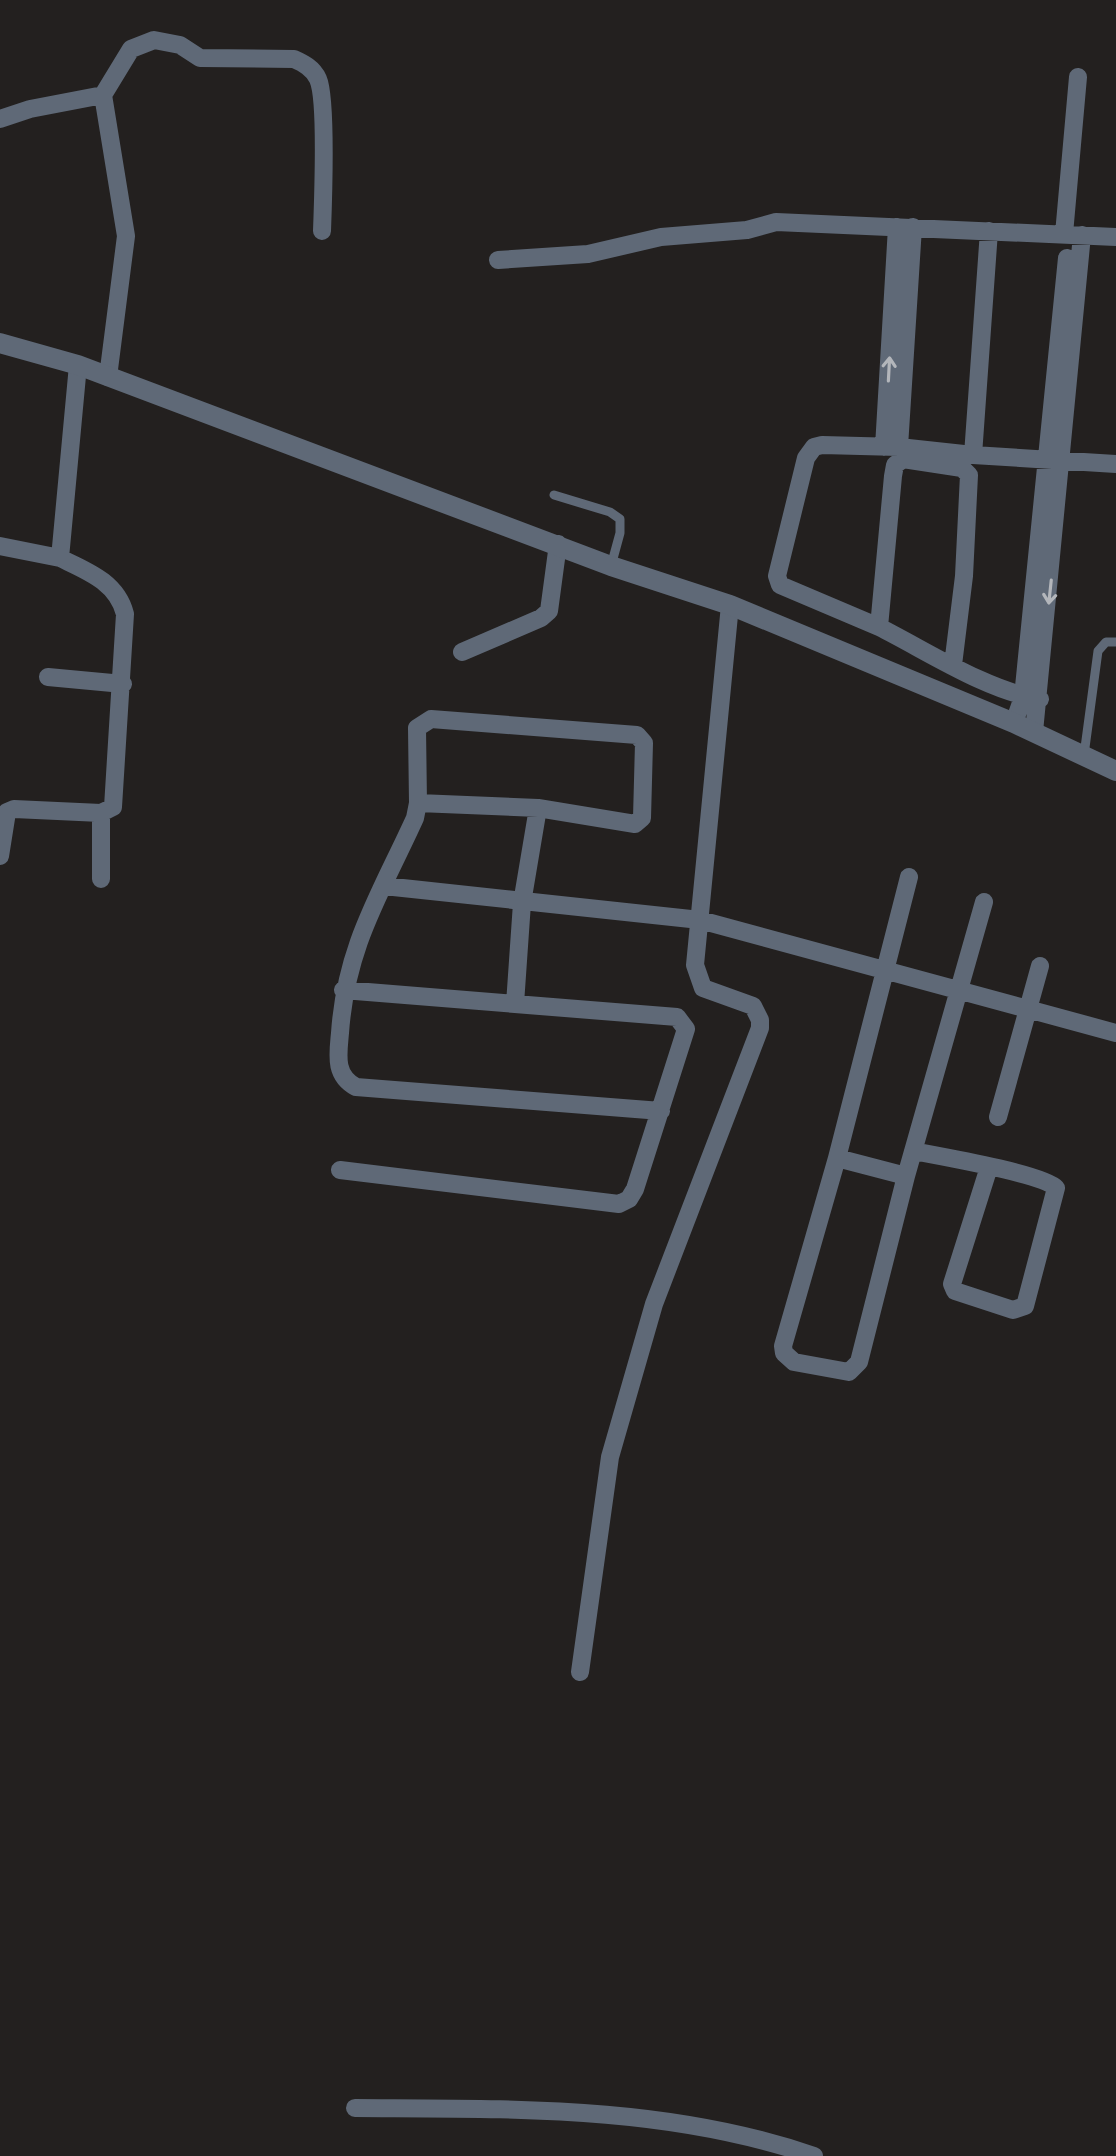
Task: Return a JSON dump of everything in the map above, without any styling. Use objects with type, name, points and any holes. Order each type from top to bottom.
[{"type":"street","points":[[108,377],[126,236],[103,95],[131,49],[154,40],[180,45],[200,58],[294,59],[307,65],[319,80],[324,187],[322,231]]},
{"type":"street","points":[[1034,732],[1031,698],[1056,460],[1072,234],[1078,77]]},
{"type":"street","points":[[0,119],[30,109],[103,95]]},
{"type":"street","points":[[498,260],[588,254],[661,237],[747,230],[776,222],[1116,237]]},
{"type":"street","points":[[892,447],[905,227]]},
{"type":"street","points":[[973,455],[989,231]]},
{"type":"street","points":[[1,347],[78,365],[611,566],[730,605],[1014,723],[1116,771]]},
{"type":"street","points":[[60,558],[78,365]]},
{"type":"street","points":[[1031,698],[780,585],[777,576],[809,452],[822,445],[892,447],[1116,464]]},
{"type":"street","points":[[879,627],[895,465],[903,459],[962,468],[969,475],[971,486],[953,665]]},
{"type":"street","points":[[462,652],[541,618],[549,611],[558,544]]},
{"type":"street","points":[[0,546],[60,558],[94,574],[122,602],[125,614],[113,807],[101,813],[14,809],[7,812],[0,856]]},
{"type":"street","points":[[580,1672],[610,1457],[654,1304],[760,1028],[760,1020],[753,1006],[713,994],[697,979],[695,965],[730,605]]},
{"type":"street","points":[[48,677],[123,684]]},
{"type":"street","points":[[1014,723],[1031,698]]},
{"type":"street","points":[[418,803],[538,808],[629,825],[639,822],[645,750],[637,735],[431,719],[417,728],[418,803],[384,886],[360,933],[343,990],[340,1073],[356,1087],[661,1111]]},
{"type":"street","points":[[515,1004],[522,903],[538,808]]},
{"type":"street","points":[[101,813],[101,879]]},
{"type":"street","points":[[909,877],[837,1158],[783,1346],[784,1353],[794,1362],[849,1372],[856,1369],[906,1176],[984,902]]},
{"type":"street","points":[[384,886],[700,920],[1116,1033]]},
{"type":"street","points":[[998,1117],[1040,966]]},
{"type":"street","points":[[340,1170],[619,1204],[629,1199],[635,1189],[683,1042],[683,1022],[667,1016],[343,990]]},
{"type":"street","points":[[913,1151],[989,1167],[1053,1184],[1056,1188],[1025,1306],[1020,1309],[1013,1310],[962,1294],[955,1291],[952,1284],[989,1167]]},
{"type":"street","points":[[837,1158],[906,1176]]},
{"type":"street","points":[[355,2108],[556,2109],[705,2126],[768,2140],[814,2156]]},
{"type":"lane","points":[[554,495],[610,512],[620,519],[620,533],[611,566]]},
{"type":"lane","points":[[1084,755],[1098,651],[1106,642],[1116,642]]}]
